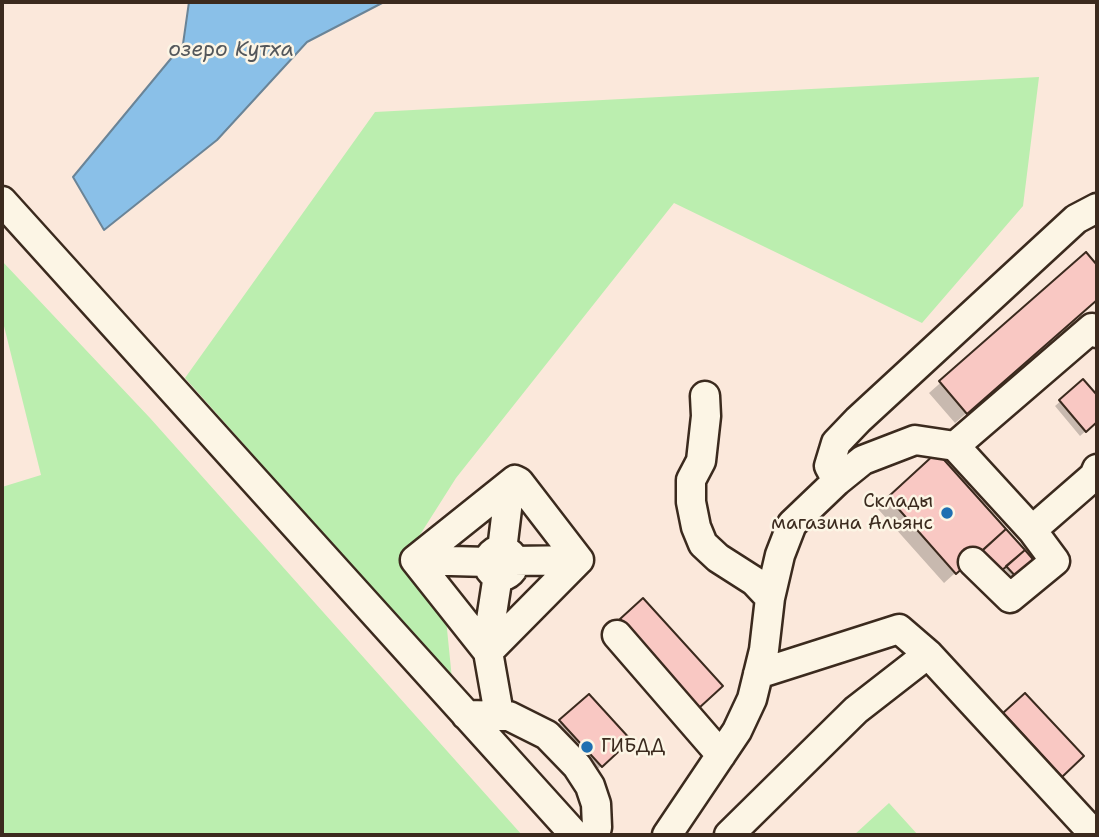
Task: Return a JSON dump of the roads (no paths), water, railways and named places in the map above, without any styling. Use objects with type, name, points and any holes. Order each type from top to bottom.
[{"type":"street","points":[[2,201],[575,835]]},
{"type":"street","points":[[837,481],[829,467],[836,443],[850,428],[1076,219],[1097,208]]},
{"type":"street","points":[[955,446],[1096,328]]},
{"type":"street","points":[[705,396],[706,416],[701,460],[691,480],[691,502],[696,527],[703,544],[710,551],[754,581],[770,598]]},
{"type":"street","points":[[667,835],[737,731],[752,699],[764,650],[770,598],[780,555],[792,524],[837,481],[863,460],[915,440],[955,446],[1032,530],[1055,561],[1010,598],[973,562]]},
{"type":"street","points":[[1032,530],[1096,475]]},
{"type":"street","points":[[415,560],[514,480],[519,482],[579,560]]},
{"type":"street","points":[[499,715],[487,646],[510,484]]},
{"type":"street","points":[[465,520],[535,605]]},
{"type":"street","points":[[415,560],[579,560]]},
{"type":"street","points":[[415,560],[488,652]]},
{"type":"street","points":[[488,652],[579,560]]},
{"type":"street","points":[[758,674],[899,629],[928,654],[1095,835]]},
{"type":"street","points":[[617,635],[721,755]]},
{"type":"street","points":[[729,835],[856,710],[928,654]]},
{"type":"street","points":[[466,715],[509,716],[547,735],[577,766],[590,786],[596,804],[595,835]]},
{"type":"water","name":"озеро Кутха","points":[[189,2],[384,2],[307,42],[217,140],[104,230],[73,177],[183,44]]},
{"type":"place","name":"Склады магазина Альянс","points":[[947,513]]},
{"type":"place","name":"ГИБДД","points":[[587,747]]}]
